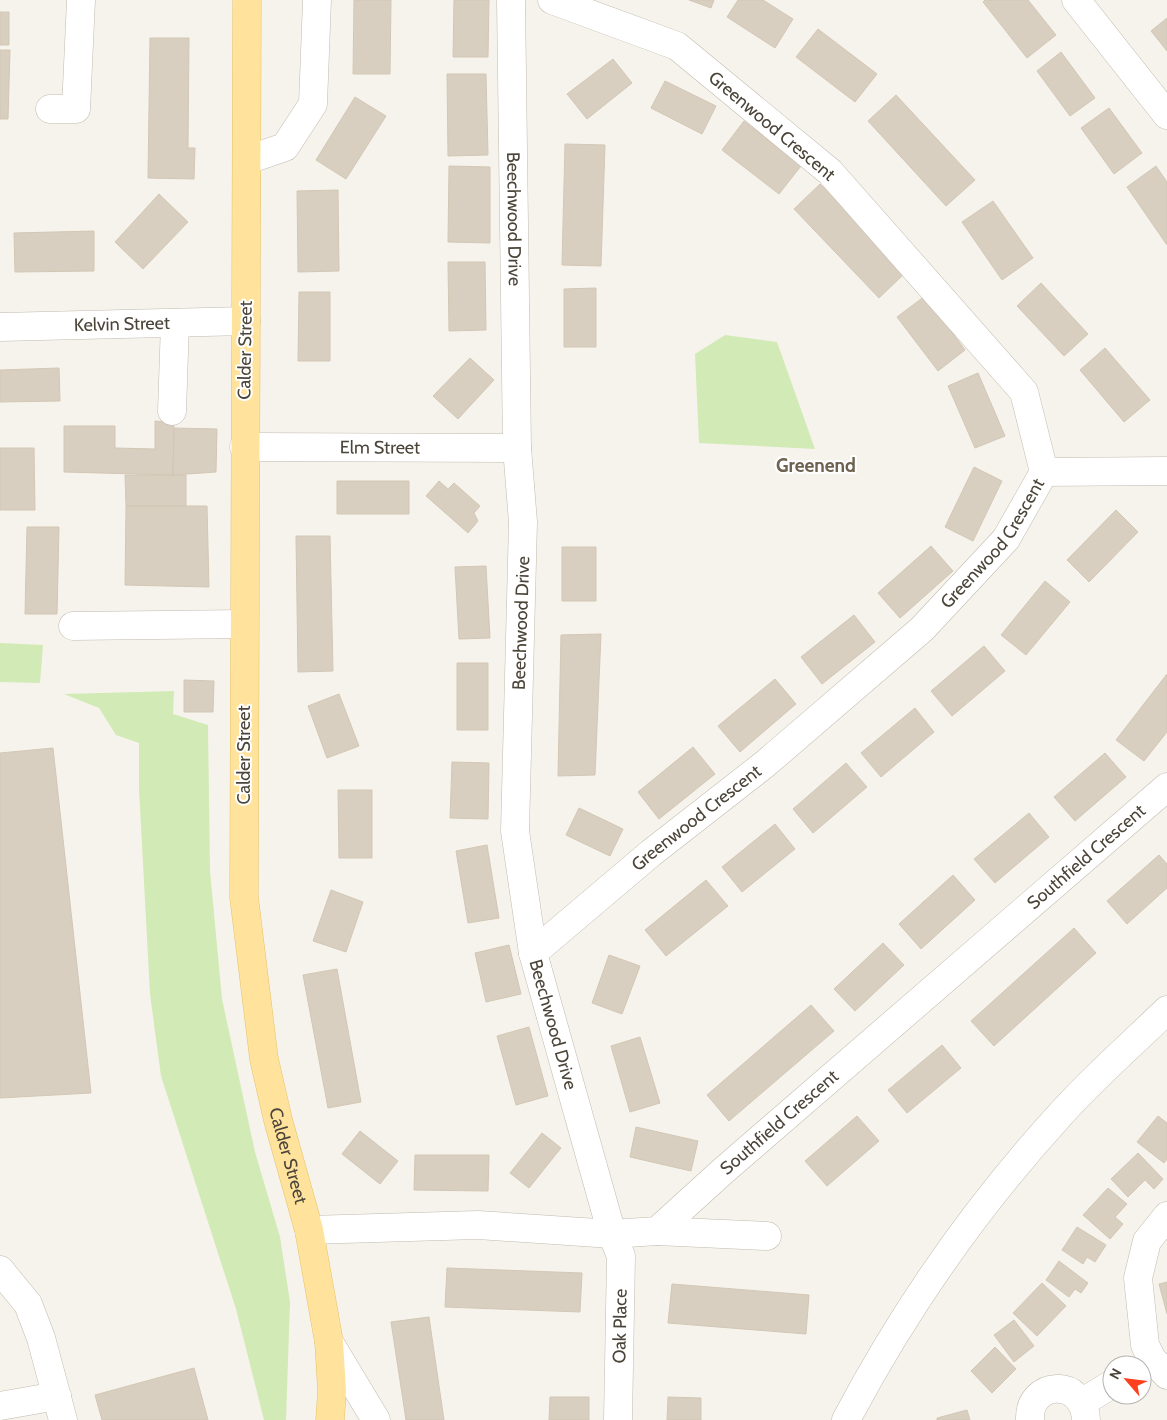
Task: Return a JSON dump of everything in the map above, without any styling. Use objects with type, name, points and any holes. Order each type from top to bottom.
[{"type":"main road","name":"Calder Street","points":[[247,0],[243,624],[244,897],[254,991],[264,1058],[278,1120],[309,1230],[329,1342],[332,1391],[330,1420]]},
{"type":"street","points":[[50,109],[76,109],[81,0]]},
{"type":"street","points":[[247,160],[284,147],[313,104],[317,0]]},
{"type":"street","name":"Beechwood Drive","points":[[511,0],[517,448],[523,522],[515,831],[533,953],[612,1234]]},
{"type":"street","name":"Greenwood Crescent","points":[[533,953],[651,853],[765,764],[922,629],[1006,539],[1044,472],[1024,392],[830,172],[677,46],[552,0]]},
{"type":"street","points":[[1076,0],[1167,115]]},
{"type":"street","name":"Kelvin Street","points":[[0,327],[246,321]]},
{"type":"street","points":[[172,411],[175,323]]},
{"type":"street","name":"Elm Street","points":[[244,446],[517,448]]},
{"type":"street","points":[[1044,472],[1167,471]]},
{"type":"street","points":[[73,626],[243,624]]},
{"type":"street","name":"Southfield Crescent","points":[[657,1231],[723,1171],[1167,787]]},
{"type":"street","points":[[846,1420],[923,1292],[982,1210],[1059,1116],[1167,1010]]},
{"type":"street","points":[[1154,1367],[1146,1345],[1138,1278],[1147,1241],[1167,1216]]},
{"type":"street","points":[[309,1230],[478,1225],[612,1234],[657,1231],[767,1236]]},
{"type":"street","name":"Oak Place","points":[[612,1234],[621,1256],[618,1420]]},
{"type":"street","points":[[0,1270],[28,1304],[42,1338],[60,1408],[0,1406]]},
{"type":"street","name":"Calder Street","points":[[329,1342],[376,1420]]},
{"type":"street","points":[[1030,1420],[1031,1409],[1035,1400],[1050,1390],[1068,1390],[1084,1411],[1102,1394]]},
{"type":"green space","points":[[725,335],[777,342],[815,449],[699,443],[695,354]]},
{"type":"green space","points":[[0,643],[43,645],[40,683],[0,682]]},
{"type":"green space","points":[[174,691],[173,714],[208,725],[210,871],[222,999],[255,1152],[280,1237],[290,1302],[286,1420],[264,1420],[236,1309],[161,1076],[150,994],[139,789],[139,743],[116,735],[99,708],[64,694]]},
{"type":"building","points":[[354,0],[391,0],[390,74],[353,74]]},
{"type":"building","points":[[454,0],[489,0],[488,57],[453,57]]},
{"type":"building","points":[[689,0],[714,0],[711,8]]},
{"type":"building","points":[[738,0],[763,0],[793,19],[775,48],[727,17]]},
{"type":"building","points":[[985,0],[1028,0],[1056,35],[1027,58],[983,2]]},
{"type":"building","points":[[0,12],[9,12],[9,45],[0,45]]},
{"type":"building","points":[[1167,18],[1167,51],[1151,31]]},
{"type":"building","points":[[818,29],[877,74],[855,102],[796,57]]},
{"type":"building","points":[[150,38],[189,38],[188,148],[195,148],[194,179],[148,178]]},
{"type":"building","points":[[0,50],[10,50],[8,119],[0,119]]},
{"type":"building","points":[[1061,52],[1095,98],[1070,116],[1037,71]]},
{"type":"building","points":[[613,59],[632,83],[587,119],[567,94]]},
{"type":"building","points":[[447,74],[486,74],[488,155],[448,156]]},
{"type":"building","points":[[665,81],[716,106],[702,134],[651,108]]},
{"type":"building","points":[[896,95],[975,180],[946,206],[868,121]]},
{"type":"building","points":[[355,97],[386,116],[346,179],[316,160]]},
{"type":"building","points":[[1109,108],[1142,153],[1114,174],[1081,128]]},
{"type":"building","points":[[744,121],[801,166],[779,194],[722,150]]},
{"type":"building","points":[[565,144],[605,145],[601,266],[562,265]]},
{"type":"building","points":[[449,166],[490,167],[490,243],[448,242]]},
{"type":"building","points":[[1156,166],[1167,182],[1167,245],[1127,187]]},
{"type":"building","points":[[820,184],[905,273],[879,298],[794,209]]},
{"type":"building","points":[[338,190],[339,271],[298,272],[297,191]]},
{"type":"building","points":[[159,194],[188,222],[143,269],[115,242]]},
{"type":"building","points":[[993,201],[1033,258],[1002,280],[962,222]]},
{"type":"building","points":[[94,231],[94,271],[15,272],[14,233]]},
{"type":"building","points":[[448,262],[485,262],[486,330],[449,331]]},
{"type":"building","points":[[1041,283],[1088,334],[1064,356],[1017,306]]},
{"type":"building","points":[[596,288],[596,347],[564,347],[564,289]]},
{"type":"building","points":[[299,292],[330,292],[330,361],[298,361]]},
{"type":"building","points":[[925,296],[965,350],[938,371],[897,317]]},
{"type":"building","points":[[1105,348],[1150,400],[1124,422],[1080,370]]},
{"type":"building","points":[[470,358],[494,380],[458,419],[433,396]]},
{"type":"building","points":[[59,368],[60,401],[0,402],[0,370]]},
{"type":"building","points":[[978,373],[1005,436],[975,448],[948,386]]},
{"type":"building","points":[[155,421],[174,423],[173,475],[64,472],[64,426],[115,426],[115,448],[155,449]]},
{"type":"building","points":[[174,428],[217,429],[216,472],[173,475]]},
{"type":"building","points":[[0,448],[34,448],[35,510],[0,510]]},
{"type":"building","points":[[974,467],[1002,481],[973,541],[945,527]]},
{"type":"building","points":[[125,475],[186,475],[186,506],[126,506]]},
{"type":"building","points":[[337,481],[409,481],[409,514],[337,514]]},
{"type":"building","points":[[439,481],[448,489],[454,483],[480,506],[474,513],[478,521],[468,533],[426,496]]},
{"type":"building","points":[[126,506],[207,506],[209,587],[125,585]]},
{"type":"building","points":[[1116,510],[1138,532],[1089,582],[1067,560]]},
{"type":"building","points":[[27,527],[59,527],[57,614],[25,614]]},
{"type":"building","points":[[296,536],[330,536],[333,671],[298,672]]},
{"type":"building","points":[[931,546],[953,571],[900,618],[878,593]]},
{"type":"building","points":[[562,547],[596,547],[596,601],[562,601]]},
{"type":"building","points":[[486,566],[490,638],[459,639],[455,567]]},
{"type":"building","points":[[1045,581],[1070,602],[1026,655],[1001,635]]},
{"type":"building","points":[[854,615],[875,642],[822,684],[801,657]]},
{"type":"building","points":[[601,634],[595,775],[558,776],[561,635]]},
{"type":"building","points":[[984,646],[1005,671],[952,716],[931,691]]},
{"type":"building","points":[[457,663],[488,663],[488,730],[457,730]]},
{"type":"building","points":[[1167,674],[1167,732],[1144,761],[1116,740]]},
{"type":"building","points":[[775,679],[796,704],[740,752],[718,726]]},
{"type":"building","points":[[184,680],[214,681],[213,712],[184,712]]},
{"type":"building","points":[[339,694],[359,746],[327,758],[308,706]]},
{"type":"building","points":[[915,708],[934,732],[881,777],[861,753]]},
{"type":"building","points":[[693,747],[715,774],[659,819],[638,792]]},
{"type":"building","points":[[53,748],[91,1093],[0,1098],[0,753]]},
{"type":"building","points":[[1105,753],[1126,777],[1075,821],[1054,797]]},
{"type":"building","points":[[452,762],[489,763],[488,819],[450,818]]},
{"type":"building","points":[[846,763],[867,787],[813,833],[793,809]]},
{"type":"building","points":[[338,790],[372,790],[372,858],[339,858]]},
{"type":"building","points":[[579,808],[623,829],[610,856],[566,835]]},
{"type":"building","points":[[1029,813],[1049,837],[995,883],[974,859]]},
{"type":"building","points":[[775,824],[795,849],[742,892],[722,867]]},
{"type":"building","points":[[487,845],[499,918],[468,923],[456,851]]},
{"type":"building","points":[[1159,855],[1167,864],[1167,888],[1127,924],[1107,901]]},
{"type":"building","points":[[953,875],[975,900],[921,949],[899,924]]},
{"type":"building","points":[[706,880],[728,906],[666,956],[645,930]]},
{"type":"building","points":[[331,890],[363,902],[346,952],[313,941]]},
{"type":"building","points":[[1074,928],[1096,953],[994,1046],[971,1021]]},
{"type":"building","points":[[883,943],[904,965],[855,1011],[834,989]]},
{"type":"building","points":[[509,945],[521,994],[486,1002],[475,953]]},
{"type":"building","points":[[609,955],[640,966],[622,1014],[592,1003]]},
{"type":"building","points":[[337,969],[361,1102],[328,1108],[303,975]]},
{"type":"building","points":[[811,1005],[834,1031],[729,1121],[707,1095]]},
{"type":"building","points":[[529,1027],[548,1096],[516,1105],[497,1036]]},
{"type":"building","points":[[640,1037],[660,1103],[630,1112],[611,1046]]},
{"type":"building","points":[[942,1045],[961,1068],[907,1113],[888,1090]]},
{"type":"building","points":[[857,1116],[879,1141],[827,1186],[805,1161]]},
{"type":"building","points":[[1158,1116],[1167,1123],[1167,1159],[1164,1163],[1137,1142]]},
{"type":"building","points":[[636,1127],[698,1141],[691,1171],[630,1157]]},
{"type":"building","points":[[360,1131],[398,1161],[380,1184],[342,1154]]},
{"type":"building","points":[[542,1133],[561,1148],[529,1188],[510,1173]]},
{"type":"building","points":[[1138,1153],[1163,1179],[1154,1189],[1145,1180],[1128,1197],[1111,1179]]},
{"type":"building","points":[[415,1155],[489,1155],[488,1191],[414,1190]]},
{"type":"building","points":[[1108,1188],[1127,1204],[1115,1217],[1123,1224],[1110,1239],[1083,1215]]},
{"type":"building","points":[[1077,1227],[1106,1245],[1095,1262],[1087,1257],[1083,1264],[1062,1250]]},
{"type":"building","points":[[1059,1261],[1088,1283],[1081,1293],[1075,1289],[1069,1297],[1046,1280]]},
{"type":"building","points":[[447,1268],[582,1273],[580,1312],[445,1307]]},
{"type":"building","points":[[1167,1282],[1167,1314],[1159,1284]]},
{"type":"building","points":[[1042,1283],[1066,1306],[1037,1336],[1013,1313]]},
{"type":"building","points":[[672,1284],[809,1295],[806,1334],[668,1323]]},
{"type":"building","points":[[429,1317],[444,1420],[406,1420],[391,1322]]},
{"type":"building","points":[[1014,1320],[1034,1346],[1014,1362],[994,1335]]},
{"type":"building","points":[[995,1347],[1016,1369],[992,1393],[971,1371]]},
{"type":"building","points":[[194,1368],[208,1420],[102,1420],[95,1395]]},
{"type":"building","points":[[550,1397],[589,1397],[589,1420],[549,1420]]},
{"type":"building","points":[[668,1397],[701,1398],[701,1420],[667,1420]]},
{"type":"building","points":[[967,1410],[970,1420],[937,1420],[937,1418]]},
{"type":"district","name":"Greenend","points":[[816,465]]}]
